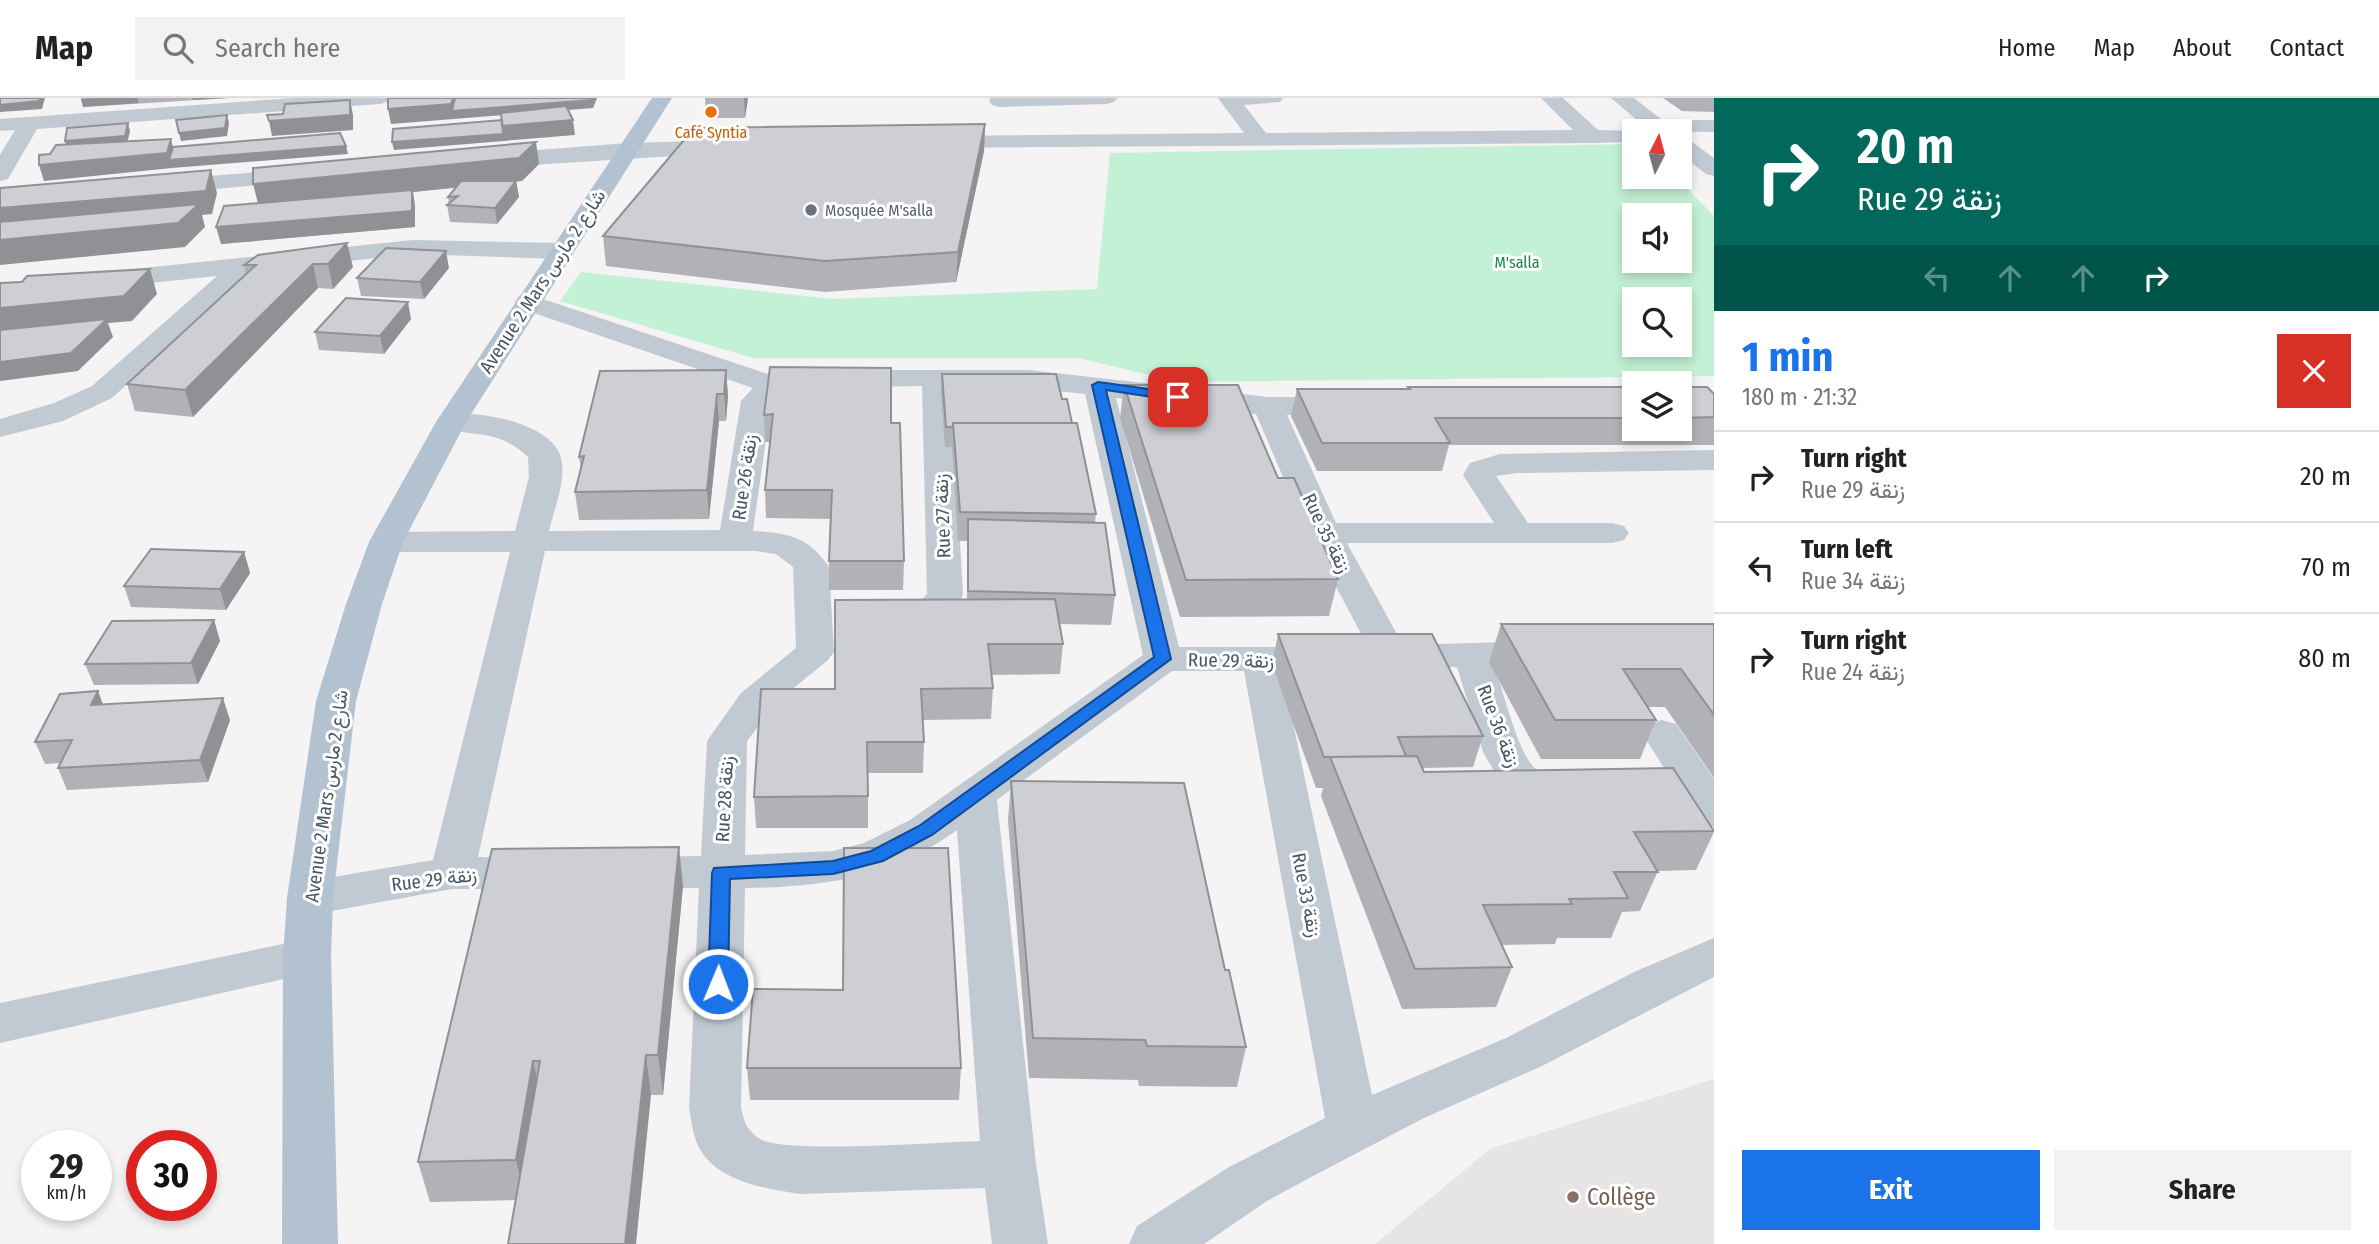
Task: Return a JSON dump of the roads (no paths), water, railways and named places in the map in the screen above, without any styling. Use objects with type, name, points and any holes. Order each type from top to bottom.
[{"type":"main road","name":"Avenue 2 Mars شارع 2 مارس","points":[[310,1244],[307,957],[310,898],[336,701],[386,542],[451,422],[662,98]]},
{"type":"street","points":[[0,125],[380,98]]},
{"type":"street","points":[[1228,99],[1273,98]]},
{"type":"street","points":[[1551,98],[1593,137]]},
{"type":"street","points":[[1621,98],[1647,119]]},
{"type":"street","points":[[1228,99],[1260,140]]},
{"type":"street","points":[[916,143],[985,115],[1109,101]]},
{"type":"street","points":[[985,115],[1260,140],[1622,136]]},
{"type":"street","points":[[2,188],[30,123]]},
{"type":"street","points":[[1692,127],[1714,126]]},
{"type":"street","points":[[462,163],[628,150],[752,146]]},
{"type":"street","points":[[1692,153],[1714,169]]},
{"type":"street","points":[[144,188],[324,174]]},
{"type":"street","points":[[0,291],[413,247],[560,251]]},
{"type":"street","points":[[0,428],[63,411],[102,392],[233,275],[238,265]]},
{"type":"street","points":[[528,302],[775,386],[807,379],[1029,379],[1268,406],[1377,405]]},
{"type":"street","name":"Rue 27 زنقة","points":[[854,615],[932,612],[938,609],[945,594],[936,377]]},
{"type":"street","points":[[1098,385],[1163,659]]},
{"type":"street","name":"Rue 26 زنقة","points":[[735,540],[756,401],[775,386]]},
{"type":"street","name":"Rue 35 زنقة","points":[[1268,406],[1324,533],[1391,657]]},
{"type":"street","points":[[451,422],[502,427],[518,432],[528,438],[544,455],[545,477],[452,873]]},
{"type":"street","points":[[1519,535],[1487,489],[1479,475],[1481,470],[1500,464],[1517,463],[1714,460]]},
{"type":"street","points":[[1324,533],[1612,533]]},
{"type":"street","points":[[386,542],[735,540],[797,549],[806,556],[811,567],[854,615]]},
{"type":"street","name":"Rue 28 زنقة","points":[[854,615],[815,652],[764,690],[743,714],[727,741],[715,1108],[721,1138],[743,1157],[800,1170],[1009,1164]]},
{"type":"street","name":"Rue 29 زنقة","points":[[310,898],[452,873],[721,873],[833,867],[877,856],[925,831],[1163,659],[1261,661],[1580,652]]},
{"type":"street","name":"Rue 36 زنقة","points":[[1473,655],[1497,731],[1517,776],[1535,784],[1709,805]]},
{"type":"street","name":"Rue 33 زنقة","points":[[1261,661],[1353,1129]]},
{"type":"street","points":[[1662,733],[1709,805]]},
{"type":"street","points":[[975,793],[1009,1164],[1020,1244]]},
{"type":"street","points":[[1157,1244],[1248,1184],[1353,1129],[1524,1052],[1651,985],[1714,956]]},
{"type":"street","points":[[0,1023],[307,957]]},
{"type":"place","name":"Café Syntia","points":[[711,112]]},
{"type":"place","name":"Mosquée M'salla","points":[[811,210]]},
{"type":"place","name":"Collège","points":[[1573,1197]]},
{"type":"park label","name":"M'salla","points":[[1517,262]]}]
